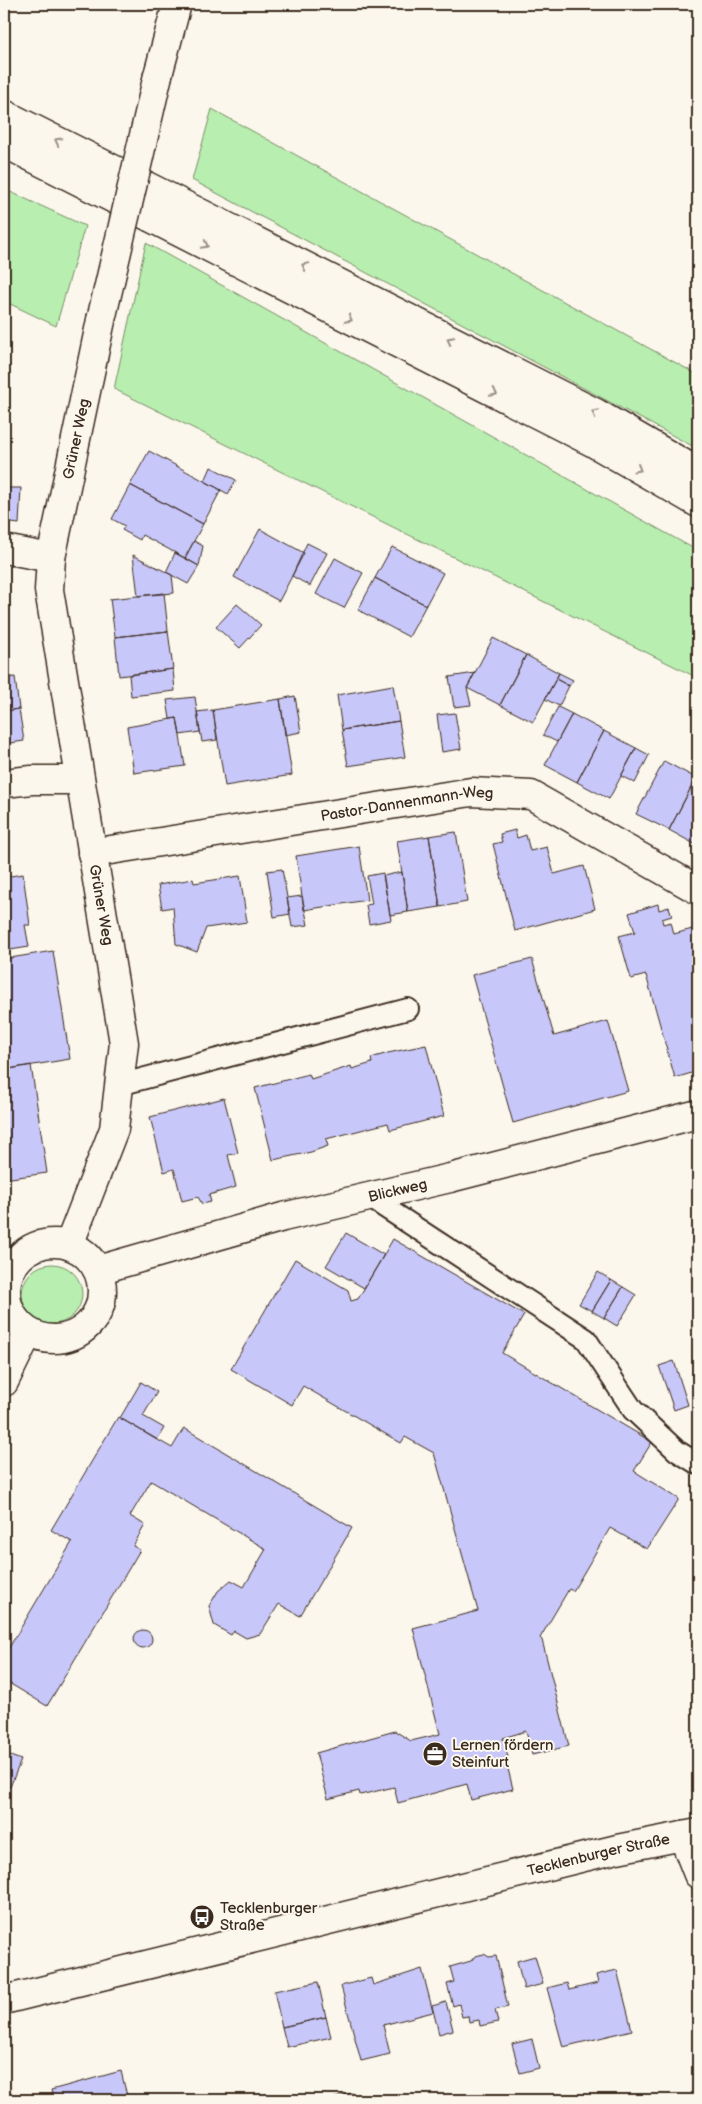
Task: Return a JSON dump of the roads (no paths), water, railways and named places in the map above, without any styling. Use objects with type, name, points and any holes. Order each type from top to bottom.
[{"type":"main road","name":"Grüner Weg","points":[[70,1245],[114,1129],[124,1043],[49,590],[51,558],[101,320],[158,75],[177,4]]},
{"type":"main road","points":[[4,114],[596,414],[698,472]]},
{"type":"main road","points":[[4,143],[594,443],[698,503]]},
{"type":"main road","points":[[4,549],[51,558]]},
{"type":"main road","points":[[4,784],[32,780],[80,780]]},
{"type":"main road","name":"Pastor-Dannenmann-Weg","points":[[92,852],[471,792],[531,795],[698,890]]},
{"type":"main road","name":"Blickweg","points":[[98,1270],[283,1217],[698,1114]]},
{"type":"main road","points":[[4,1382],[15,1325],[5,1297],[9,1261],[48,1243],[70,1245],[87,1256],[98,1270],[102,1287],[100,1306],[90,1324],[72,1337],[50,1340],[15,1325]]},
{"type":"main road","points":[[691,1834],[698,1874]]},
{"type":"main road","name":"Tecklenburger Straße","points":[[4,2000],[597,1854],[691,1834]]},
{"type":"lane","points":[[119,1085],[408,1008]]},
{"type":"lane","points":[[369,1197],[586,1339],[633,1410],[677,1451],[698,1464]]},
{"type":"place","name":"Lernen fördern Steinfurt","points":[[435,1754]]},
{"type":"place","name":"Tecklenburger Straße","points":[[202,1917]]}]
